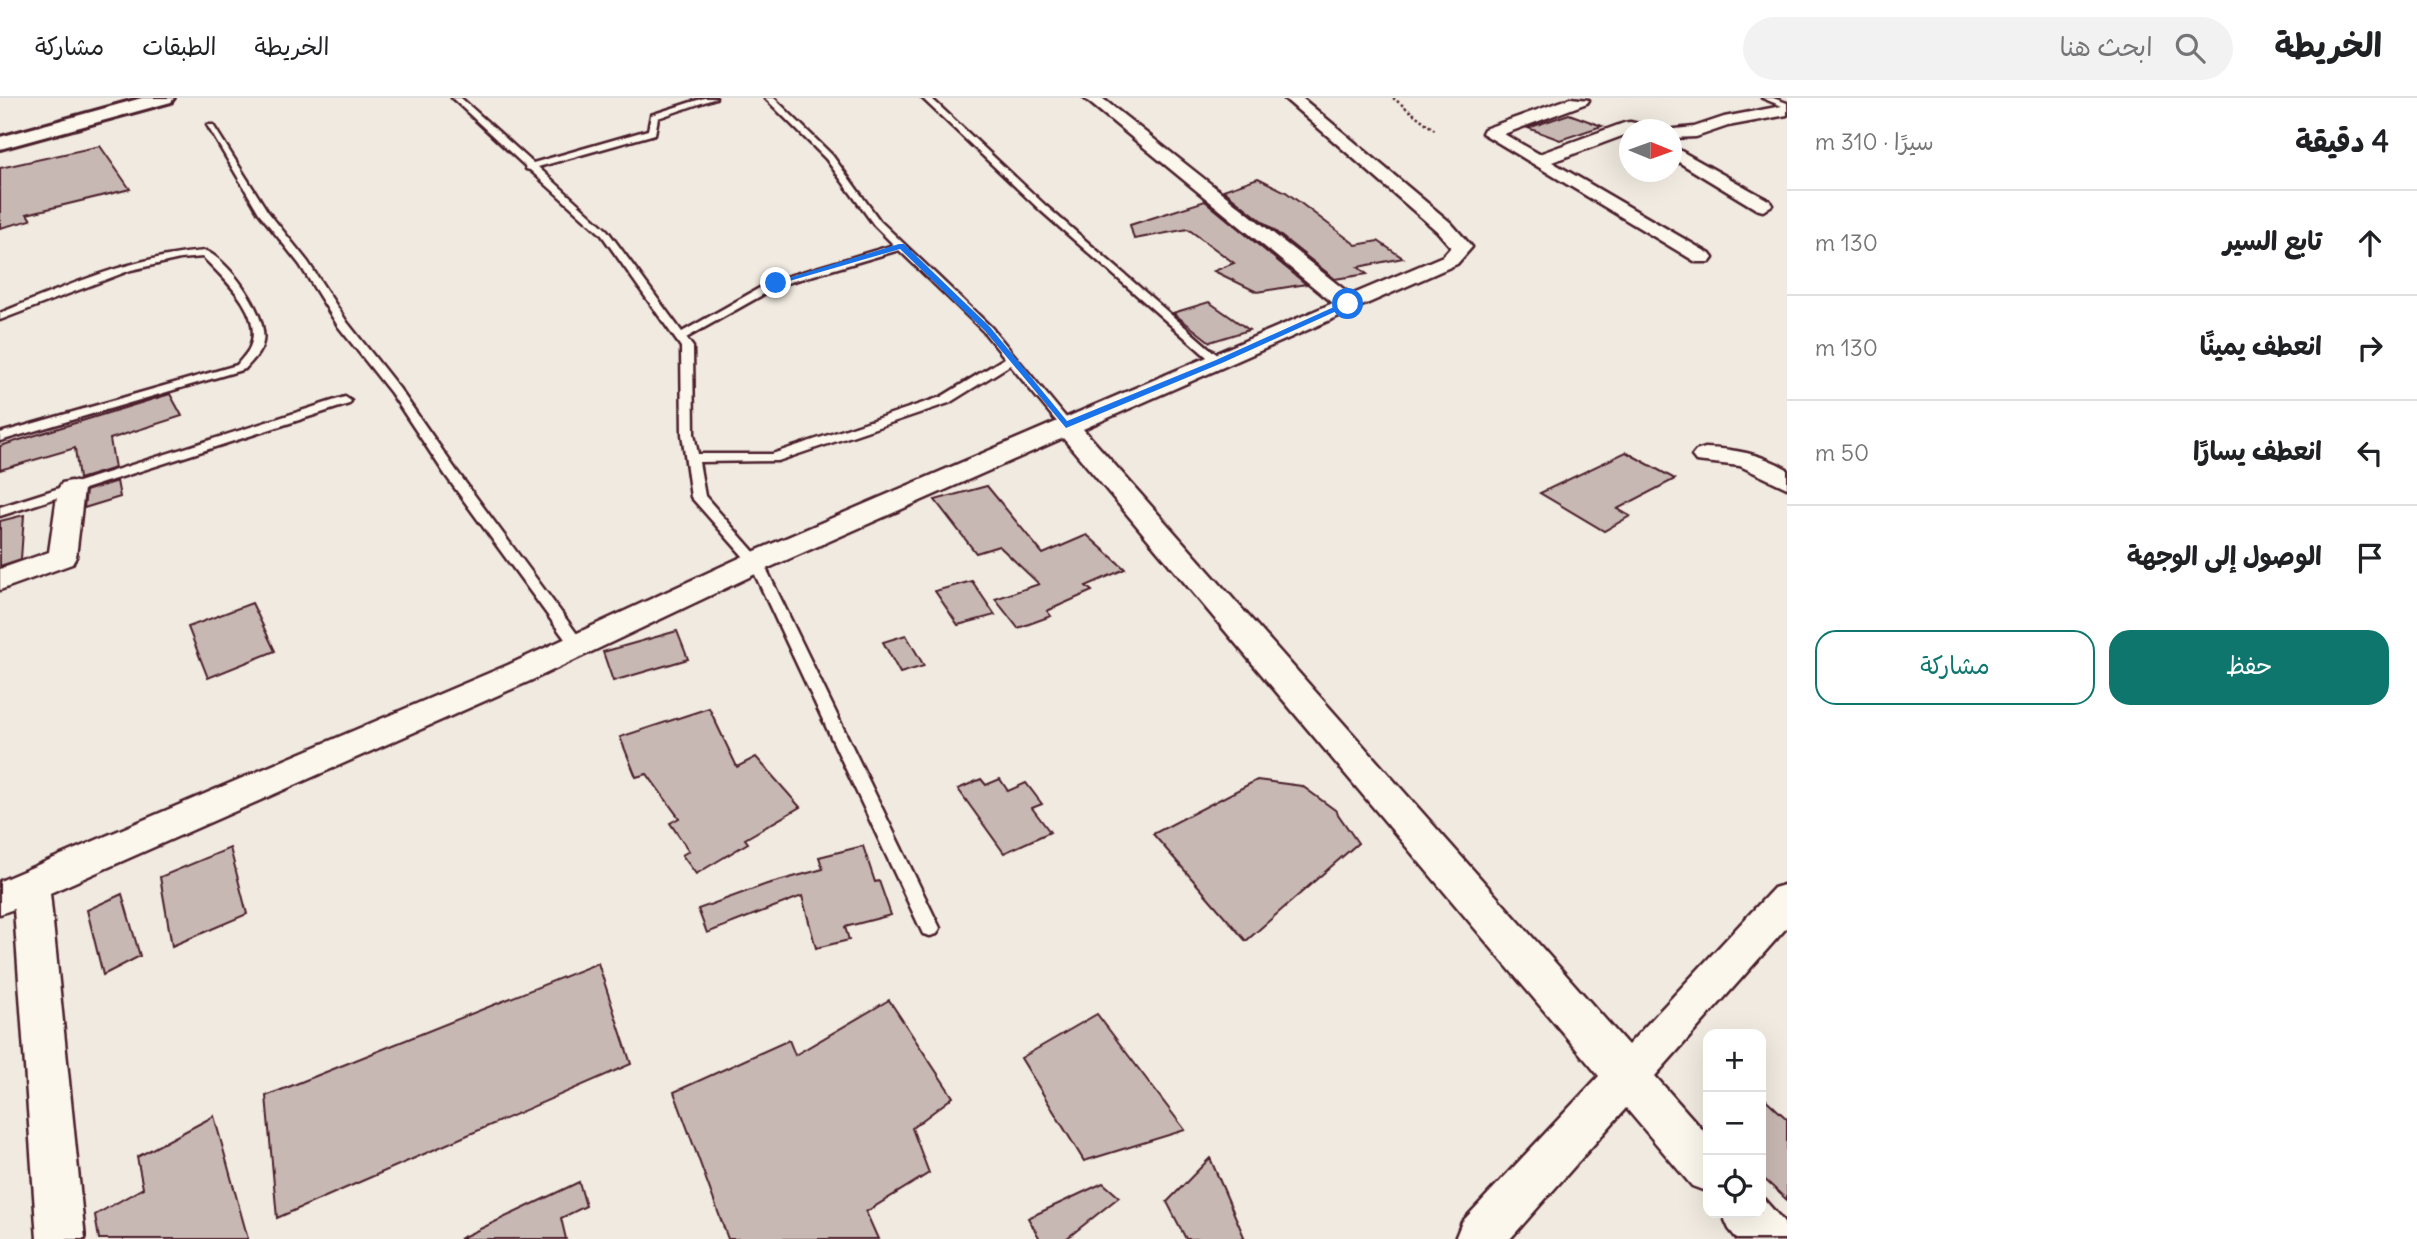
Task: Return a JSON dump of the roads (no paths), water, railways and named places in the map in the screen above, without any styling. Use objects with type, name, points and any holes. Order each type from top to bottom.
[{"type":"main road","points":[[0,132],[128,98]]},
{"type":"main road","points":[[0,143],[164,98]]},
{"type":"street","points":[[1092,98],[1348,304]]},
{"type":"street","points":[[61,1239],[15,892],[578,646],[756,562],[1066,425],[1219,362],[1450,260],[1462,247],[1444,227],[1292,98]]},
{"type":"street","points":[[1543,98],[1559,108]]},
{"type":"street","points":[[1586,102],[1559,108],[1490,133],[1703,258]]},
{"type":"street","points":[[1682,133],[1696,132],[1724,122],[1787,108]]},
{"type":"street","points":[[1611,117],[1619,121]]},
{"type":"street","points":[[1537,161],[1619,134]]},
{"type":"street","points":[[1682,157],[1763,205]]},
{"type":"street","points":[[1066,425],[1703,1164]]},
{"type":"street","points":[[1705,456],[1737,456],[1751,460],[1787,480]]},
{"type":"street","points":[[0,580],[62,557],[71,489]]},
{"type":"street","points":[[1479,1239],[1787,900]]},
{"type":"street","points":[[1749,1218],[1767,1239]]},
{"type":"lane","points":[[456,98],[529,167],[604,232],[687,347],[688,434],[698,497],[756,562],[930,928]]},
{"type":"lane","points":[[529,167],[652,132],[654,117],[712,98]]},
{"type":"lane","points":[[769,98],[829,157],[877,223],[987,329],[1066,425]]},
{"type":"lane","points":[[926,98],[1043,208],[1219,362]]},
{"type":"lane","points":[[1766,98],[1787,108]]},
{"type":"lane","points":[[211,127],[264,213],[304,264],[342,324],[395,391],[451,473],[578,646]]},
{"type":"lane","points":[[680,337],[776,283],[901,246]]},
{"type":"lane","points":[[0,317],[127,269],[176,257],[206,254],[244,294],[256,320],[258,342],[241,367],[0,437]]},
{"type":"lane","points":[[692,458],[773,458],[945,400],[1011,359]]},
{"type":"lane","points":[[0,512],[345,401]]}]
